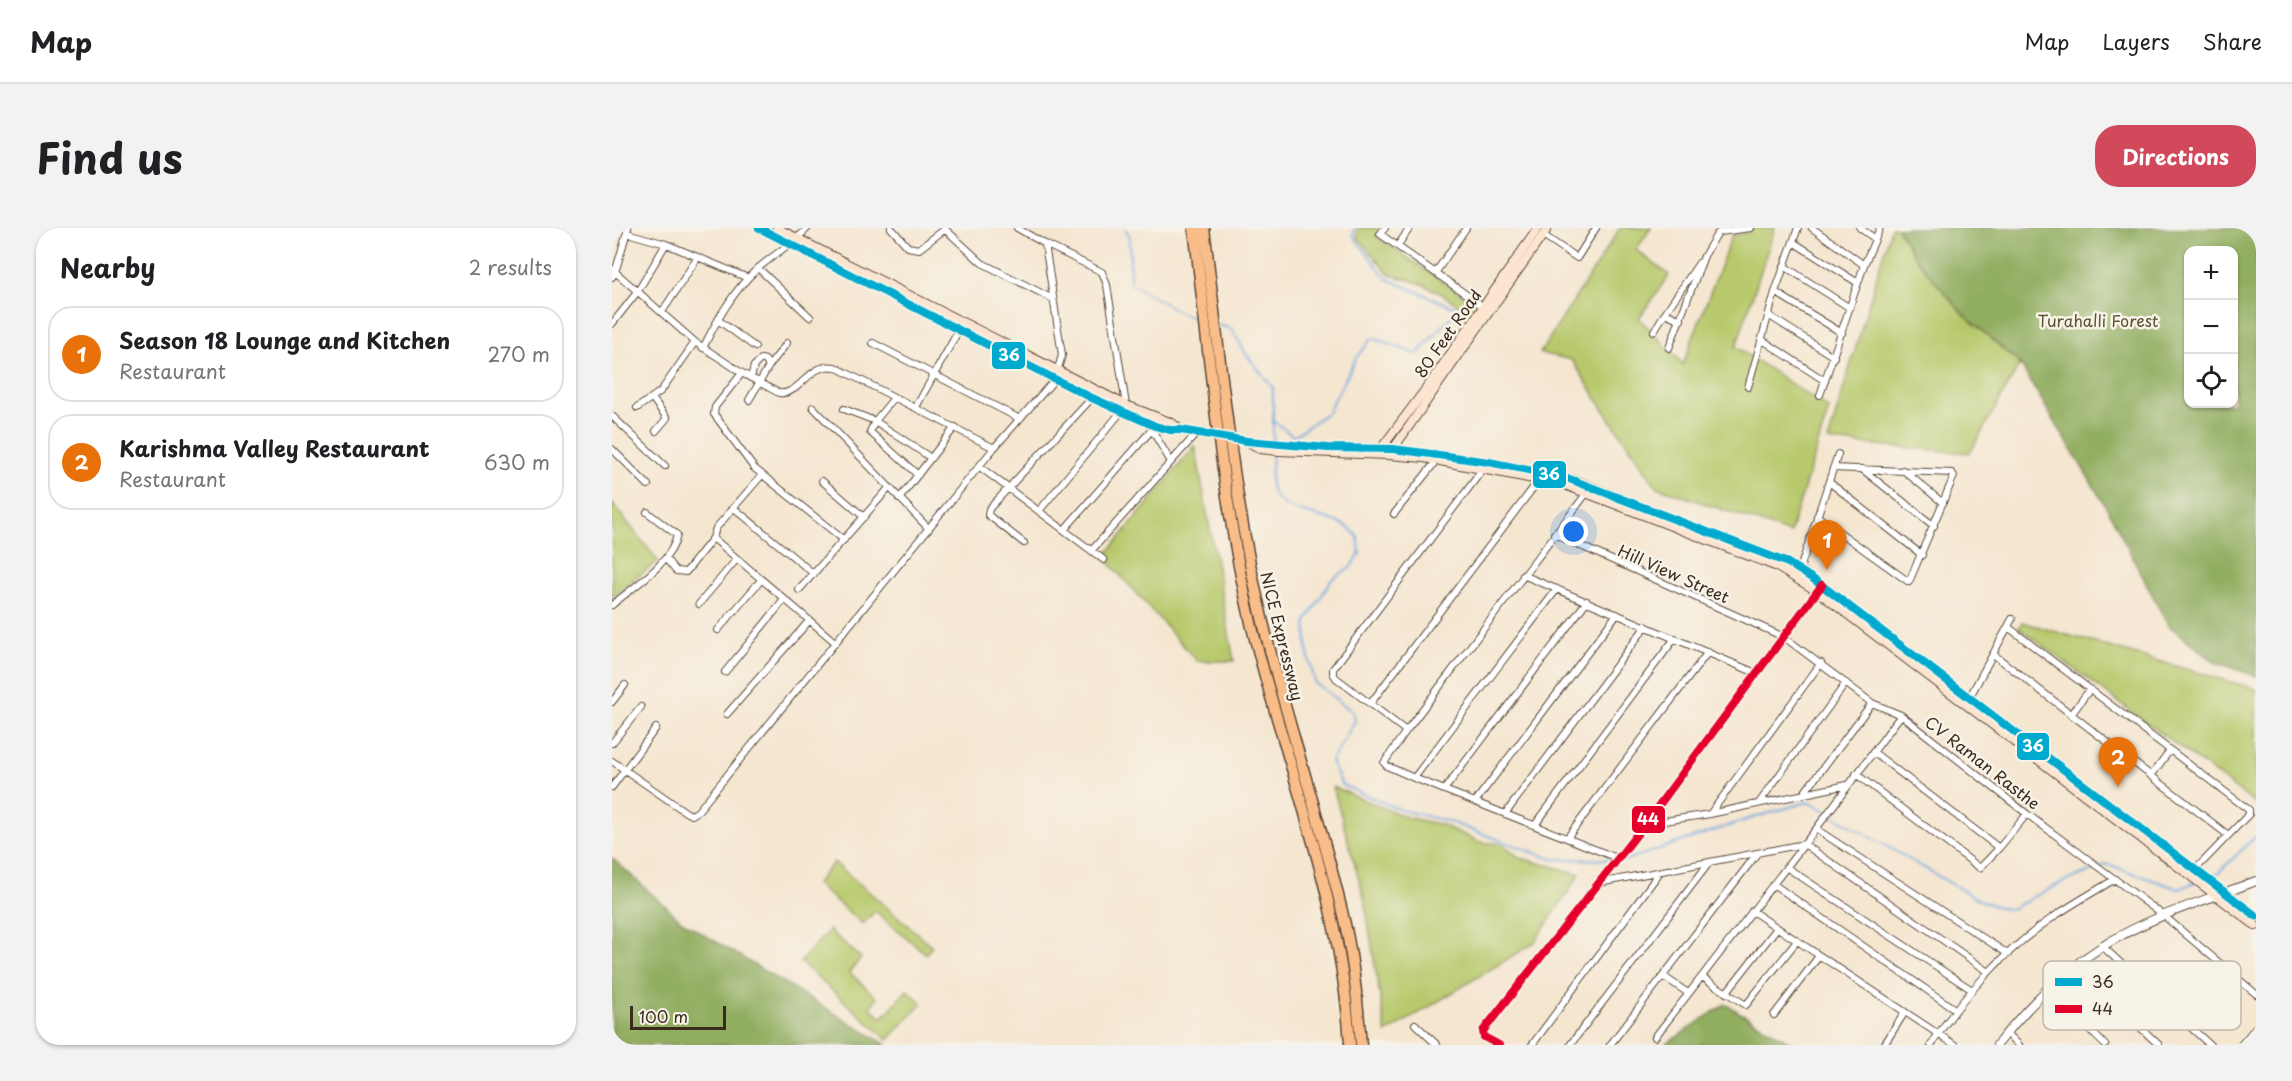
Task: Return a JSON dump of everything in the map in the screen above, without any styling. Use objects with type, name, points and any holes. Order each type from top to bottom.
[{"type":"highway","name":"NICE Expressway","points":[[1194,228],[1209,310],[1218,333],[1229,437],[1249,561],[1266,634],[1345,925],[1355,984],[1361,1045]]},
{"type":"highway","name":"NICE Expressway","points":[[1204,228],[1209,310],[1206,327],[1222,460],[1239,563],[1252,626],[1335,929],[1344,984],[1350,1045]]},
{"type":"main road","points":[[759,228],[795,241],[1123,408],[1153,428],[1207,435]]},
{"type":"main road","points":[[777,228],[795,241]]},
{"type":"main road","name":"80 Feet Road","points":[[1385,452],[1484,307],[1543,230]]},
{"type":"main road","name":"80 Feet Road","points":[[1385,452],[1543,230]]},
{"type":"main road","points":[[1056,374],[1092,398],[1172,423],[1181,430]]},
{"type":"main road","points":[[1261,445],[1385,452],[1490,462],[1567,478],[1589,490],[1775,566],[1820,588]]},
{"type":"main road","points":[[1385,452],[1589,490],[1800,569],[1820,588],[2256,926]]},
{"type":"main road","points":[[1968,701],[2256,916]]},
{"type":"street","points":[[703,348],[718,320],[748,278],[808,228]]},
{"type":"street","points":[[891,228],[908,247],[919,249],[945,230],[982,263],[1053,299]]},
{"type":"street","points":[[1017,228],[1102,272],[1107,285],[1123,408],[1039,511]]},
{"type":"street","points":[[1385,228],[1380,234],[1484,307]]},
{"type":"street","points":[[1398,245],[1410,228]]},
{"type":"street","points":[[1436,272],[1466,228]]},
{"type":"street","points":[[1543,230],[1577,258],[1596,228]]},
{"type":"street","points":[[1654,331],[1719,232],[1751,228]]},
{"type":"street","points":[[1748,387],[1775,292],[1798,228]]},
{"type":"street","points":[[1812,228],[1864,266]]},
{"type":"street","points":[[1860,228],[1874,238]]},
{"type":"street","points":[[1820,395],[1874,238],[1880,228]]},
{"type":"street","points":[[748,278],[666,244],[627,231],[613,273],[638,291],[703,348],[779,393],[785,394],[814,371],[830,366],[835,367],[994,448]]},
{"type":"street","points":[[1792,242],[1858,283]]},
{"type":"street","points":[[612,324],[638,291],[666,244]]},
{"type":"street","points":[[612,761],[687,813],[695,813],[1056,374],[1062,355],[1046,244]]},
{"type":"street","points":[[1669,348],[1704,256]]},
{"type":"street","points":[[662,312],[698,257]]},
{"type":"street","points":[[1784,266],[1850,309]]},
{"type":"street","points":[[758,268],[810,317]]},
{"type":"street","points":[[1775,292],[1842,333]]},
{"type":"street","points":[[1665,313],[1681,320]]},
{"type":"street","points":[[1768,315],[1834,357]]},
{"type":"street","points":[[718,320],[755,347]]},
{"type":"street","points":[[916,407],[961,326]]},
{"type":"street","points":[[1761,339],[1825,381]]},
{"type":"street","points":[[637,408],[661,391],[695,342]]},
{"type":"street","points":[[749,400],[769,366],[787,343]]},
{"type":"street","points":[[873,343],[1020,419]]},
{"type":"street","points":[[751,378],[754,366],[761,359],[765,360],[769,366]]},
{"type":"street","points":[[742,373],[714,411],[747,460],[844,540]]},
{"type":"street","points":[[652,398],[667,418],[656,431]]},
{"type":"street","points":[[894,398],[870,430],[918,475]]},
{"type":"street","points":[[1024,543],[988,515],[989,509],[1092,398]]},
{"type":"street","points":[[813,407],[929,529]]},
{"type":"street","points":[[844,409],[875,421],[931,458]]},
{"type":"street","points":[[612,416],[665,466]]},
{"type":"street","points":[[899,499],[956,428]]},
{"type":"street","points":[[1064,530],[1153,428],[1172,462]]},
{"type":"street","points":[[1092,550],[1197,433]]},
{"type":"street","points":[[612,449],[648,485]]},
{"type":"street","points":[[1800,569],[1838,454]]},
{"type":"street","points":[[1394,514],[1437,460]]},
{"type":"street","points":[[980,467],[1104,560]]},
{"type":"street","points":[[1817,516],[1908,582],[1922,555],[1954,476],[1953,473],[1833,468]]},
{"type":"street","points":[[1406,731],[1336,678],[1333,669],[1483,469]]},
{"type":"street","points":[[1861,469],[1934,526]]},
{"type":"street","points":[[1903,470],[1943,503]]},
{"type":"street","points":[[666,559],[676,571],[686,572],[712,538],[716,528],[762,474]]},
{"type":"street","points":[[1370,704],[1539,480]]},
{"type":"street","points":[[822,481],[864,518]]},
{"type":"street","points":[[1829,482],[1922,555]]},
{"type":"street","points":[[799,590],[889,488]]},
{"type":"street","points":[[1589,490],[1384,763],[1414,778],[1617,858]]},
{"type":"street","points":[[734,508],[814,574]]},
{"type":"street","points":[[612,605],[666,559],[675,544],[677,535],[647,512]]},
{"type":"street","name":"Hill View Street","points":[[1554,534],[1784,637]]},
{"type":"street","points":[[712,538],[836,643]]},
{"type":"street","points":[[699,604],[736,560]]},
{"type":"street","points":[[1523,575],[1756,673]]},
{"type":"street","points":[[718,630],[761,580]]},
{"type":"street","points":[[1499,1045],[1484,1037],[1483,1031],[1645,824],[1820,588]]},
{"type":"street","points":[[1414,778],[1557,589]]},
{"type":"street","points":[[725,672],[784,600]]},
{"type":"street","points":[[1444,790],[1587,602]]},
{"type":"street","points":[[1475,802],[1617,614]]},
{"type":"street","points":[[1968,701],[2012,619]]},
{"type":"street","points":[[727,714],[809,621]]},
{"type":"street","points":[[1505,814],[1646,626]]},
{"type":"street","points":[[2008,627],[2249,810],[2249,814],[2196,869]]},
{"type":"street","name":"CV Raman Rasthe","points":[[1784,637],[1872,703],[1901,715],[2027,814],[2163,915],[2217,961]]},
{"type":"street","points":[[1535,825],[1675,638]]},
{"type":"street","points":[[1567,838],[1708,652]]},
{"type":"street","points":[[1993,654],[2228,835]]},
{"type":"street","points":[[1710,814],[1821,663]]},
{"type":"street","points":[[1759,802],[1846,683]]},
{"type":"street","points":[[612,702],[625,685]]},
{"type":"street","points":[[2072,715],[2090,690]]},
{"type":"street","points":[[1803,794],[1872,703]]},
{"type":"street","points":[[612,743],[641,707]]},
{"type":"street","points":[[1655,1037],[1901,715]]},
{"type":"street","points":[[612,787],[657,728]]},
{"type":"street","points":[[2151,776],[2170,750]]},
{"type":"street","points":[[1873,752],[1999,848]]},
{"type":"street","points":[[1856,774],[1978,868],[1983,867],[2027,814]]},
{"type":"street","points":[[1645,824],[1710,814],[1848,785]]},
{"type":"street","points":[[1816,829],[2008,954]]},
{"type":"street","points":[[1598,883],[1804,844],[1989,972]]},
{"type":"street","points":[[1610,1045],[1756,854]]},
{"type":"street","points":[[1570,1045],[1709,863]]},
{"type":"street","points":[[1786,867],[1972,990]]},
{"type":"street","points":[[1532,1045],[1660,872]]},
{"type":"street","points":[[1931,1045],[1972,990],[2008,954],[2051,918],[2115,879]]},
{"type":"street","points":[[2080,961],[2102,946],[2163,915],[2256,881]]},
{"type":"street","points":[[1773,884],[1956,1010]]},
{"type":"street","points":[[1752,911],[1955,1045]]},
{"type":"street","points":[[1726,993],[1777,928]]},
{"type":"street","points":[[1702,977],[1746,1005],[1797,941]]},
{"type":"street","points":[[2102,946],[2118,961]]},
{"type":"street","points":[[1774,1015],[1819,956]]},
{"type":"street","points":[[1663,976],[1688,993]]},
{"type":"street","name":"CV Raman Rasthe","points":[[2241,981],[2256,994]]},
{"type":"street","points":[[1997,1045],[2043,994]]},
{"type":"street","points":[[1884,1045],[1905,1012]]},
{"type":"street","points":[[1415,1024],[1437,1045]]},
{"type":"street","points":[[2241,1045],[2256,1027]]},
{"type":"street","points":[[2089,1030],[2104,1045]]},
{"type":"street","points":[[2143,1030],[2159,1045]]},
{"type":"street","points":[[2194,1030],[2210,1045]]},
{"type":"street","points":[[2007,1033],[2019,1045]]},
{"type":"green space","points":[[1358,228],[1381,228],[1376,236],[1478,306],[1467,321],[1459,306],[1442,294],[1422,284],[1389,274],[1357,237]]},
{"type":"green space","points":[[1620,228],[1651,228],[1636,250],[1669,275],[1639,318],[1683,364],[1732,235],[1748,233],[1755,228],[1775,228],[1736,347],[1829,409],[1790,533],[1657,487],[1572,360],[1540,353]]},
{"type":"green space","points":[[1891,228],[1897,228],[1917,260],[1963,314],[2020,364],[1970,453],[1828,441]]},
{"type":"green space","name":"Turahalli Forest","points":[[1897,228],[2256,228],[2256,676],[2215,662],[2168,625],[2108,510],[2020,364],[1963,314],[1917,260]]},
{"type":"green space","points":[[1195,446],[1234,661],[1197,661],[1104,557]]},
{"type":"green space","points":[[612,503],[658,561],[612,597]]},
{"type":"green space","points":[[2022,622],[2256,689],[2256,804],[2019,628]]},
{"type":"green space","points":[[1333,787],[1406,817],[1442,825],[1480,842],[1503,844],[1520,858],[1580,874],[1534,943],[1386,1033],[1364,898]]},
{"type":"green space","points":[[612,858],[683,922],[887,1045],[612,1045]]},
{"type":"green space","points":[[834,862],[932,946],[926,954],[875,911],[863,924],[816,884]]},
{"type":"green space","points":[[829,930],[861,958],[849,972],[877,998],[870,1007],[882,1018],[907,990],[922,1003],[888,1040],[800,962]]},
{"type":"green space","points":[[1725,1004],[1795,1045],[1665,1045]]},
{"type":"waterway","points":[[1125,228],[1130,237],[1130,283],[1181,313],[1200,319]]},
{"type":"waterway","points":[[1219,325],[1232,329],[1246,354],[1273,388],[1273,421],[1294,436],[1328,412],[1356,358],[1372,338],[1417,354],[1458,309],[1387,279],[1353,236],[1355,228]]},
{"type":"waterway","points":[[1273,421],[1273,441]]},
{"type":"waterway","points":[[1272,453],[1271,486],[1277,499],[1298,510],[1338,522],[1349,528],[1359,540],[1360,554],[1349,569],[1332,579],[1306,621],[1307,650],[1315,683],[1353,712],[1355,721],[1331,762],[1342,785],[1401,810],[1450,822],[1552,859],[1626,860],[1807,802],[1983,902],[2009,910],[2059,884],[2107,864],[2179,889],[2195,882]]},
{"type":"waterway","points":[[2209,877],[2217,874],[2256,836]]},
{"type":"tunnel","points":[[1207,435],[1247,441]]},
{"type":"transit line","name":"36","points":[[759,228],[1092,398],[1155,426],[1247,441],[1328,448],[1393,449],[1489,462],[1567,478],[1788,563],[1816,581],[2256,916]]},
{"type":"transit line","name":"44","points":[[1499,1045],[1484,1037],[1483,1031],[1645,824],[1822,585]]},
{"type":"place","name":"Season 18 Lounge and Kitchen","points":[[1827,570]]},
{"type":"place","name":"Karishma Valley Restaurant","points":[[2118,787]]}]
